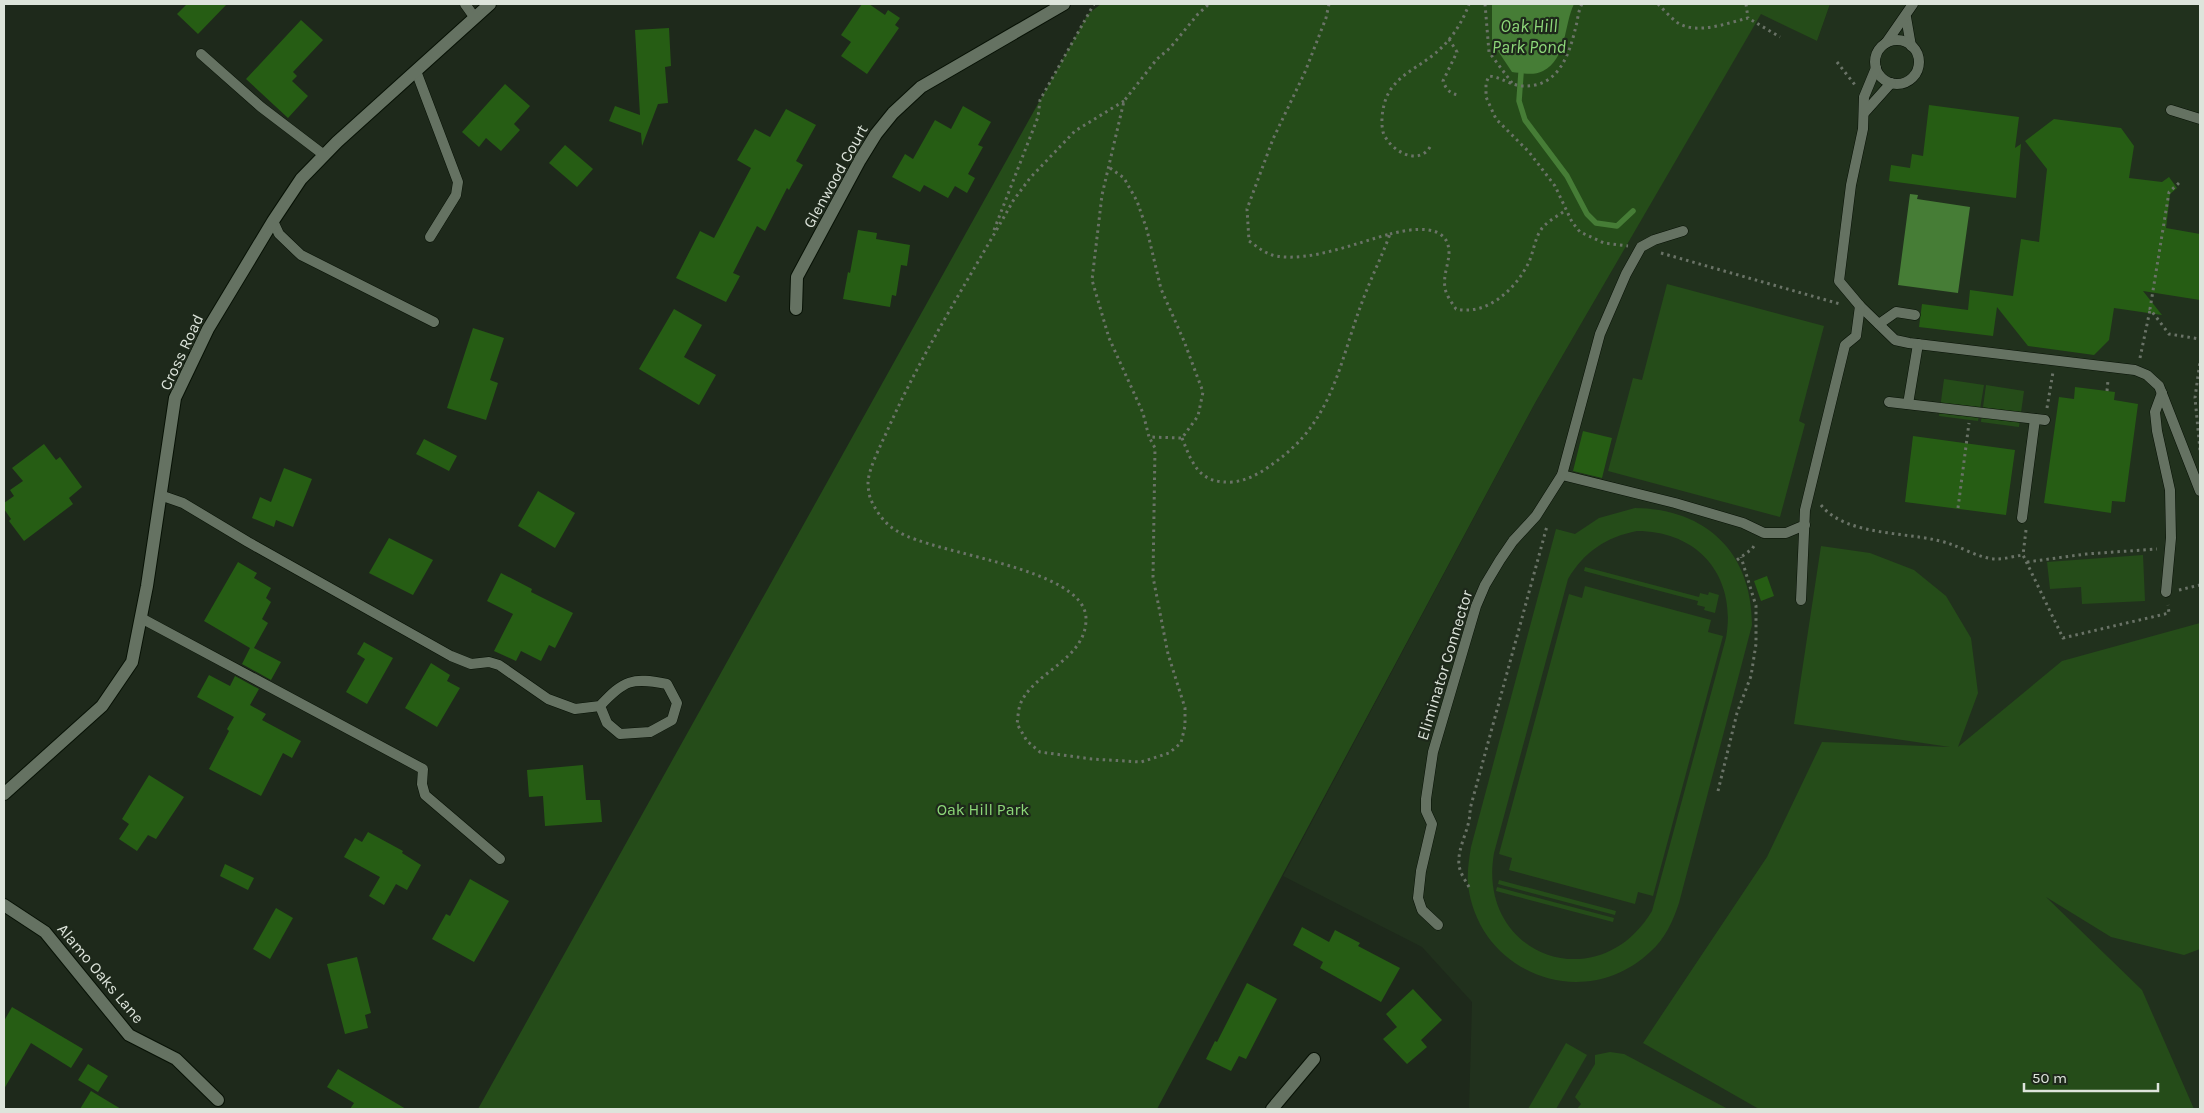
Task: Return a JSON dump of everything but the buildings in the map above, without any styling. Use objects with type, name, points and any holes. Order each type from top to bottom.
[{"type":"street","name":"Cross Road","points":[[4,794],[102,706],[132,662],[141,618],[175,398],[208,329],[272,221],[301,179],[337,142],[490,4]]},
{"type":"street","name":"Glenwood Court","points":[[796,308],[798,277],[860,160],[876,134],[893,113],[921,87],[1064,4]]},
{"type":"street","name":"Alamo Oaks Lane","points":[[4,905],[45,932],[129,1035],[176,1059],[218,1100]]},
{"type":"street","points":[[1272,1109],[1314,1059]]},
{"type":"lane","points":[[466,4],[475,18]]},
{"type":"lane","points":[[1913,4],[1906,17],[1876,54],[1876,68],[1864,97],[1863,106],[1865,112],[1851,185],[1839,281],[1860,306],[1894,340],[2054,359],[2137,371],[2147,375],[2159,386],[2200,491]]},
{"type":"lane","points":[[1906,17],[1911,46]]},
{"type":"lane","points":[[1876,68],[1879,75],[1891,83],[1904,83],[1915,75],[1919,62],[1915,50],[1900,40],[1886,43]]},
{"type":"lane","points":[[201,54],[261,107],[324,155]]},
{"type":"lane","points":[[416,71],[458,182],[456,195],[430,237]]},
{"type":"lane","points":[[1865,112],[1891,83]]},
{"type":"lane","points":[[2170,110],[2200,119]]},
{"type":"lane","points":[[272,221],[279,234],[301,254],[434,322]]},
{"type":"lane","name":"Eliminator Connector","points":[[1438,925],[1422,910],[1418,898],[1421,871],[1432,824],[1426,811],[1426,799],[1433,752],[1465,638],[1485,584],[1513,541],[1536,516],[1562,475],[1600,334],[1626,274],[1641,247],[1654,240],[1683,231]]},
{"type":"lane","points":[[1801,600],[1805,510],[1845,345],[1856,336],[1860,306]]},
{"type":"lane","points":[[1879,324],[1896,312],[1914,315]]},
{"type":"lane","points":[[1908,404],[1918,344]]},
{"type":"lane","points":[[2162,393],[2155,412],[2157,431],[2170,490],[2170,547],[2166,592]]},
{"type":"lane","points":[[1889,402],[2040,420],[2025,520]]},
{"type":"lane","points":[[1562,475],[1684,505],[1743,523],[1764,533],[1786,533],[1805,526]]},
{"type":"lane","points":[[160,495],[183,503],[248,542],[451,656],[471,664],[489,662],[499,665],[548,699],[575,709],[600,706],[616,688],[642,679],[667,684],[677,703],[672,720],[650,732],[620,734],[607,723],[600,706]]},
{"type":"lane","points":[[141,618],[423,769],[422,784],[425,795],[500,860]]},
{"type":"path","points":[[990,241],[1038,117],[1040,100],[1094,4]]},
{"type":"path","points":[[1124,101],[1110,168],[1102,195],[1092,280],[1109,338],[1143,413],[1149,436],[1155,448],[1152,577],[1168,654],[1185,708],[1185,726],[1181,743],[1169,753],[1141,762],[1092,759],[1040,752],[1027,741],[1016,724],[1020,705],[1028,692],[1079,644],[1084,632],[1086,616],[1078,600],[1056,582],[1030,572],[920,542],[897,531],[881,518],[870,498],[868,481],[879,449],[906,388],[1013,201],[1052,153],[1075,131],[1124,101],[1157,59],[1170,48],[1198,14],[1209,4]]},
{"type":"path","points":[[1329,4],[1326,18],[1305,72],[1273,139],[1246,209],[1250,240],[1262,251],[1275,256],[1299,258],[1412,229],[1432,230],[1445,239],[1449,253],[1444,273],[1446,291],[1456,309],[1468,311],[1479,309],[1497,300],[1512,288],[1528,263],[1543,227],[1566,210]]},
{"type":"path","points":[[1430,147],[1426,153],[1418,157],[1406,155],[1392,144],[1384,133],[1382,119],[1385,103],[1391,88],[1410,69],[1440,49],[1449,39],[1459,26],[1469,4]]},
{"type":"path","points":[[1485,4],[1489,52],[1514,84]]},
{"type":"path","points":[[1486,97],[1486,83],[1489,76],[1498,77],[1524,86],[1542,84],[1555,76],[1568,56],[1582,4]]},
{"type":"path","points":[[1658,4],[1678,23],[1690,27],[1701,28],[1748,18],[1780,37]]},
{"type":"path","points":[[1746,4],[1748,18]]},
{"type":"path","points":[[1449,39],[1457,52],[1442,81],[1445,88],[1452,94],[1459,95]]},
{"type":"path","points":[[1837,62],[1860,88]]},
{"type":"path","points":[[1110,168],[1124,178],[1138,200],[1161,289],[1184,341],[1203,392],[1198,416],[1182,438]]},
{"type":"path","points":[[2137,371],[2150,309],[2169,192],[2179,183]]},
{"type":"path","points":[[1182,438],[1189,456],[1200,474],[1220,483],[1240,481],[1259,474],[1293,450],[1329,399],[1364,297],[1390,234]]},
{"type":"path","points":[[2150,309],[2169,334],[2200,339]]},
{"type":"path","points":[[2040,420],[2054,359]]},
{"type":"path","points":[[2200,361],[2195,398],[2200,456]]},
{"type":"path","points":[[1958,508],[1970,412]]},
{"type":"path","points":[[1149,436],[1182,438]]},
{"type":"path","points":[[1805,510],[1819,503],[1828,515],[1841,521],[1880,531],[1925,538],[1953,545],[1967,552],[1996,560],[2023,555]]},
{"type":"path","points":[[2025,520],[2023,555],[2063,638],[2169,613],[2166,592],[2200,586]]},
{"type":"path","points":[[1469,887],[1459,863],[1471,818],[1470,809],[1548,521]]},
{"type":"path","points":[[1736,560],[1752,549],[1764,533]]},
{"type":"path","points":[[2027,562],[2170,547]]},
{"type":"path","points":[[1718,791],[1738,713],[1751,676],[1756,644],[1756,606],[1741,557]]},
{"type":"shaded area","points":[[1830,4],[2200,4],[2200,1109],[1469,1109],[1472,1002],[1422,947],[1283,876],[1535,403],[1761,13],[1817,41]]},
{"type":"green space","name":"Oak Hill Park","points":[[1101,4],[1830,4],[1817,41],[1761,14],[1535,403],[1157,1109],[478,1109],[1088,14]]},
{"type":"green space","points":[[1667,284],[1824,326],[1799,421],[1805,424],[1780,517],[1608,471],[1633,378],[1642,380]]},
{"type":"green space","points":[[1944,379],[1984,385],[1978,421],[1939,416]]},
{"type":"green space","points":[[1986,385],[2024,391],[2019,427],[1981,422]]},
{"type":"green space","points":[[1635,508],[1661,510],[1704,526],[1720,540],[1734,557],[1744,576],[1750,599],[1752,625],[1679,903],[1668,929],[1650,952],[1624,971],[1595,980],[1566,982],[1538,975],[1513,962],[1492,942],[1476,916],[1468,885],[1468,870],[1471,847],[1556,529],[1575,534],[1599,518]],"holes":[[[1637,531],[1659,533],[1679,539],[1695,549],[1709,562],[1719,577],[1725,596],[1728,616],[1726,638],[1652,911],[1629,939],[1602,954],[1574,959],[1546,954],[1522,940],[1504,918],[1493,888],[1494,853],[1568,579],[1581,561],[1597,547],[1615,537]]]},
{"type":"green space","points":[[1821,546],[1870,553],[1914,570],[1946,596],[1971,638],[1978,693],[1958,747],[2062,661],[2200,623],[2200,949],[2184,955],[2111,937],[2046,897],[2142,990],[2194,1109],[1759,1109],[1643,1043],[1767,857],[1822,742],[1950,747],[1794,724]]},
{"type":"green space","points":[[2143,555],[2145,601],[2082,604],[2081,587],[2050,589],[2047,562]]},
{"type":"green space","points":[[1585,567],[1699,597],[1700,593],[1708,595],[1709,592],[1719,595],[1715,613],[1704,610],[1705,607],[1697,605],[1698,601],[1584,571]]},
{"type":"green space","points":[[1585,586],[1711,620],[1708,632],[1723,636],[1653,896],[1638,892],[1635,904],[1509,870],[1512,858],[1499,854],[1569,594],[1582,598]]},
{"type":"green space","points":[[1499,880],[1616,911],[1615,915],[1498,884]]},
{"type":"green space","points":[[1497,887],[1614,918],[1613,922],[1496,891]]},
{"type":"green space","points":[[1566,1043],[1587,1055],[1556,1109],[1528,1109]]},
{"type":"green space","points":[[1610,1052],[1624,1054],[1728,1109],[1577,1109],[1581,1104],[1575,1097],[1595,1064],[1595,1055]]},
{"type":"water","name":"Oak Hill Park Pond","points":[[1492,4],[1574,4],[1561,50],[1551,65],[1543,71],[1536,73],[1512,72],[1492,42]]},
{"type":"water","points":[[1910,194],[1918,195],[1917,199],[1970,207],[1958,293],[1898,285]]},
{"type":"waterway","points":[[1521,73],[1519,101],[1525,120],[1567,176],[1587,214],[1596,223],[1617,226],[1633,211]]}]
